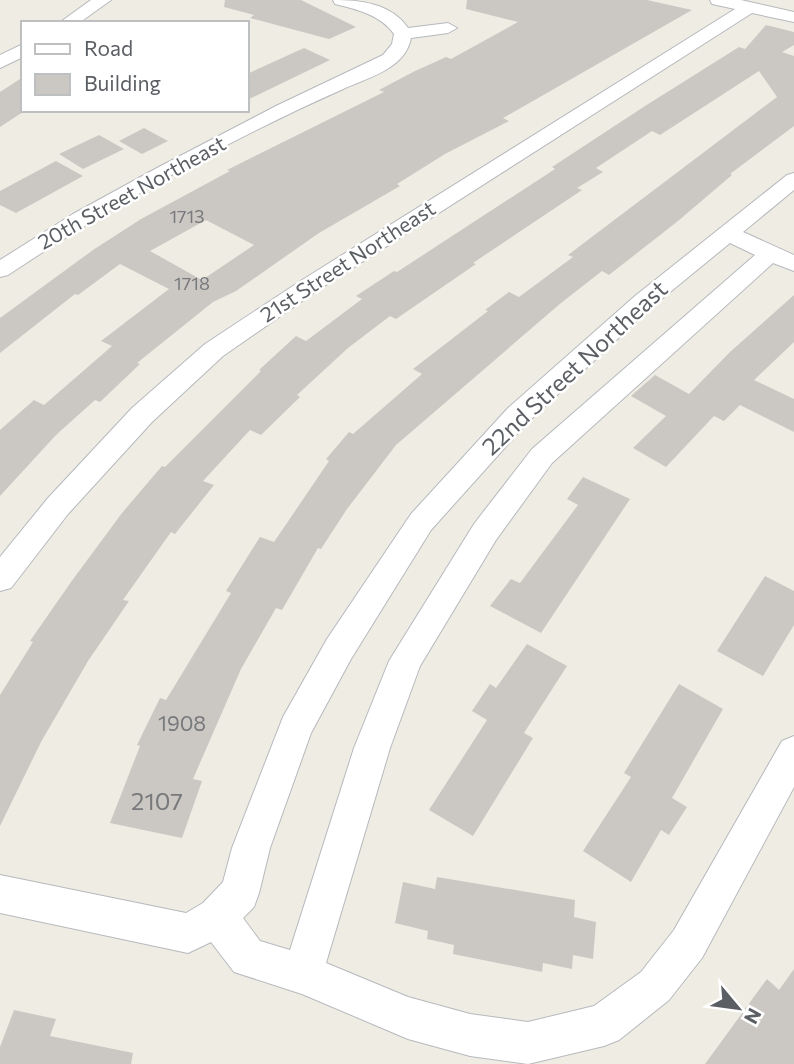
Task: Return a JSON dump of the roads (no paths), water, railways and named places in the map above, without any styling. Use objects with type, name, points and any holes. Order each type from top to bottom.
[{"type":"street","points":[[70,21],[103,0]]},
{"type":"street","points":[[341,0],[378,13],[399,25],[403,34],[448,28]]},
{"type":"street","points":[[718,0],[794,17]]},
{"type":"street","name":"21st Street Northeast","points":[[0,579],[58,506],[142,415],[214,350],[307,287],[749,7]]},
{"type":"street","name":"20th Street Northeast","points":[[0,270],[48,237],[134,188],[304,100],[384,63],[399,51],[403,34]]},
{"type":"street","points":[[0,63],[21,50]]},
{"type":"street","name":"22nd Street Northeast","points":[[217,918],[240,893],[251,848],[295,728],[339,649],[421,522],[518,415],[644,301],[794,179]]},
{"type":"street","points":[[303,974],[372,748],[405,661],[485,531],[542,456],[783,259],[727,233]]},
{"type":"street","points":[[0,894],[188,933],[217,918],[248,958],[303,974],[408,1018],[470,1035],[528,1043],[604,1025],[655,986],[688,944],[794,752]]}]
